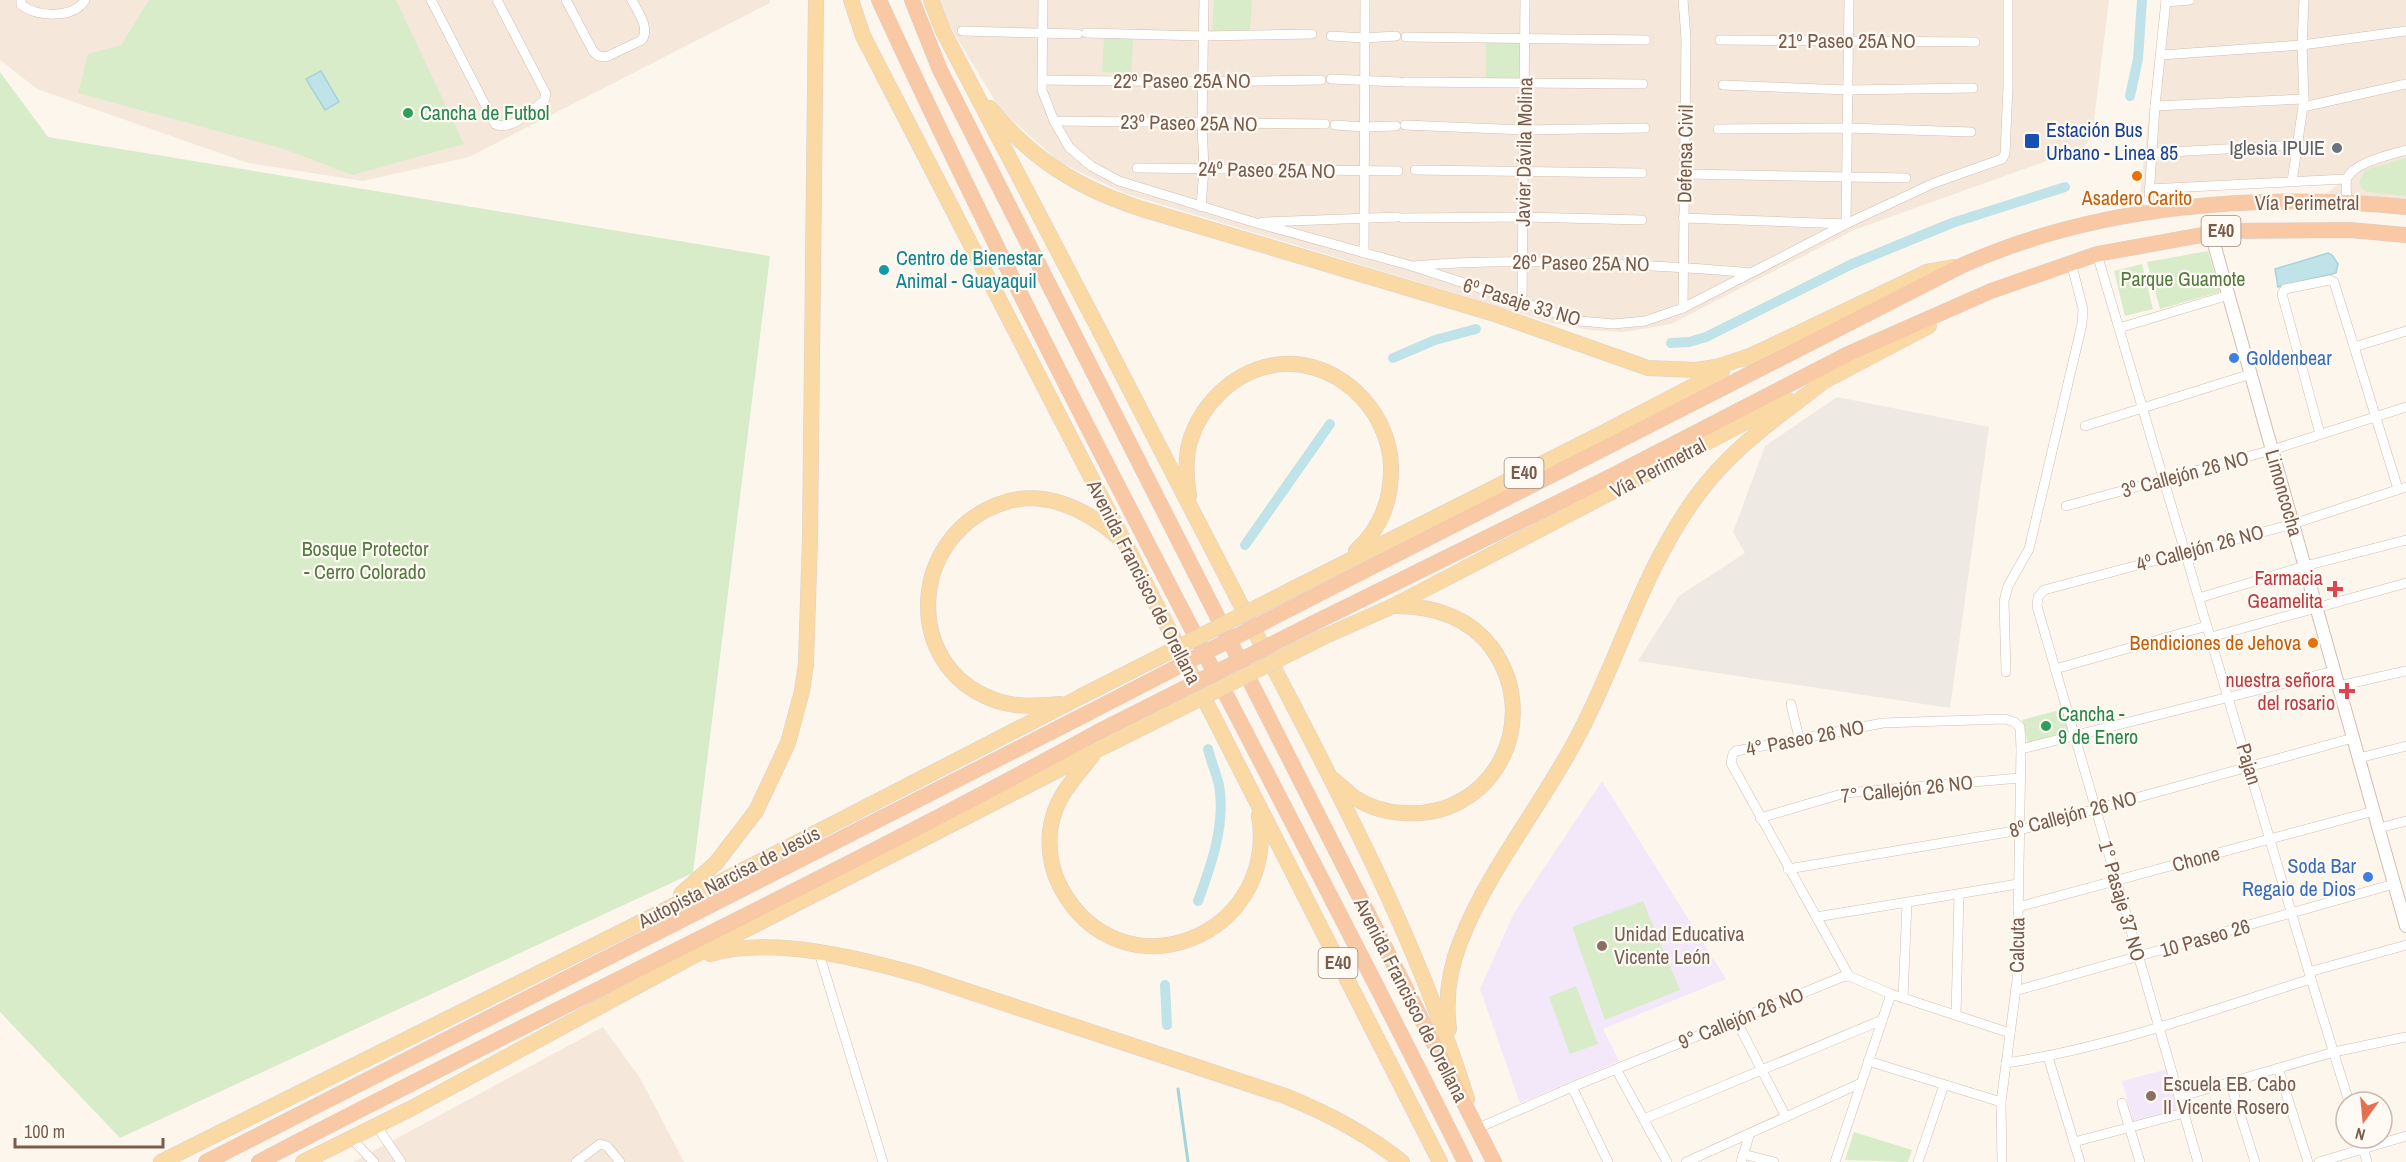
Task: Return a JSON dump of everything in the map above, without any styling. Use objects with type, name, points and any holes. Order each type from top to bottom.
[{"type":"highway","name":"Avenida Francisco de Orellana","points":[[879,0],[928,108],[1061,374],[1364,957],[1465,1162]]},
{"type":"highway","name":"Avenida Francisco de Orellana","points":[[912,0],[940,70],[1494,1162]]},
{"type":"highway","name":"Vía Perimetral","points":[[1303,603],[1994,251],[2052,232],[2148,213],[2234,203],[2347,201],[2406,207]]},
{"type":"highway","name":"Vía Perimetral","points":[[1314,623],[1612,476],[1848,354],[1990,291],[2071,262],[2097,254],[2224,231],[2350,230],[2406,235]]},
{"type":"highway","name":"Autopista Narcisa de Jesús","points":[[206,1162],[1303,603]]},
{"type":"highway","name":"Autopista Narcisa de Jesús","points":[[259,1162],[505,1034],[955,811],[1100,743],[1314,623]]},
{"type":"main road","points":[[661,910],[716,863],[756,811],[788,743],[802,692],[806,664],[810,537],[816,0]]},
{"type":"main road","name":"Avenida Francisco de Orellana","points":[[851,0],[868,46],[1125,543],[1440,1162]]},
{"type":"main road","name":"Avenida Francisco de Orellana","points":[[931,0],[943,31],[1330,775],[1415,955],[1451,1050],[1476,1130]]},
{"type":"main road","points":[[972,85],[1011,132],[1037,156],[1081,185],[1110,198],[1495,314],[1648,368],[1696,370],[1716,367],[1753,355]]},
{"type":"main road","name":"Vía Perimetral","points":[[1295,588],[1753,355],[1927,272],[1964,265]]},
{"type":"main road","name":"Vía Perimetral","points":[[1321,638],[1392,606],[1823,382],[1901,339],[1972,306],[1990,291]]},
{"type":"main road","points":[[1190,505],[1186,466],[1190,443],[1200,420],[1216,397],[1241,377],[1269,366],[1298,365],[1327,373],[1353,387],[1373,409],[1386,433],[1391,459],[1390,487],[1379,523],[1366,542],[1346,561]]},
{"type":"main road","points":[[1451,1050],[1446,1002],[1449,979],[1454,957],[1471,916],[1481,896],[1555,779],[1581,731],[1673,531],[1702,489],[1731,455],[1749,438],[1823,382]]},
{"type":"main road","points":[[1074,700],[1036,706],[1006,704],[978,693],[956,676],[941,654],[931,630],[928,603],[933,569],[946,544],[964,522],[987,509],[1018,499],[1048,500],[1076,508],[1098,520],[1125,543]]},
{"type":"main road","name":"Autopista Narcisa de Jesús","points":[[161,1162],[1295,588]]},
{"type":"main road","points":[[1330,775],[1354,797],[1368,805],[1398,813],[1428,813],[1453,807],[1478,790],[1496,769],[1508,745],[1513,716],[1512,691],[1503,666],[1487,642],[1464,622],[1440,611],[1414,606],[1392,606]]},
{"type":"main road","name":"Autopista Narcisa de Jesús","points":[[303,1162],[1100,743],[1321,638]]},
{"type":"main road","points":[[1100,743],[1057,805],[1050,831],[1051,859],[1058,883],[1073,906],[1094,926],[1119,940],[1145,946],[1171,945],[1203,933],[1229,915],[1248,890],[1256,870],[1261,834],[1257,803]]},
{"type":"main road","points":[[684,961],[719,951],[745,948],[819,952],[875,963],[919,975],[1285,1096],[1341,1121],[1402,1162]]},
{"type":"street","points":[[21,0],[21,5],[36,13],[68,13],[77,10],[85,0]]},
{"type":"street","points":[[431,0],[495,124],[501,127],[509,126],[544,101],[546,94],[497,0]]},
{"type":"street","points":[[567,0],[593,51],[598,56],[606,57],[642,40],[645,35],[646,28],[632,0]]},
{"type":"street","name":"6º Pasaje 33 NO","points":[[1042,0],[1042,90],[1054,121],[1069,147],[1091,166],[1119,182],[1412,267],[1580,321],[1613,324],[1646,321],[1683,308],[1846,224],[1934,183],[2002,159],[2005,154],[2008,87],[2008,0]]},
{"type":"street","points":[[1201,207],[1204,169],[1202,124],[1204,0]]},
{"type":"street","points":[[1364,253],[1365,0]]},
{"type":"street","name":"Javier Dávila Molina","points":[[1522,304],[1525,0]]},
{"type":"street","name":"Defensa Civil","points":[[1683,0],[1686,38],[1683,308]]},
{"type":"street","points":[[1683,218],[1846,224],[1849,0]]},
{"type":"street","points":[[2148,213],[2155,106],[2166,1],[2190,0]]},
{"type":"street","points":[[2292,182],[2303,103],[2304,0]]},
{"type":"street","points":[[2161,55],[2302,45],[2406,31]]},
{"type":"street","points":[[962,32],[1203,36],[1312,34]]},
{"type":"street","points":[[1330,36],[1646,40]]},
{"type":"street","name":"21º Paseo 25A NO","points":[[1720,40],[1975,42]]},
{"type":"street","name":"22º Paseo 25A NO","points":[[1042,80],[1203,82],[1364,80],[1643,84]]},
{"type":"street","points":[[2155,106],[2303,103],[2406,84]]},
{"type":"street","points":[[1723,85],[1848,90],[1972,88]]},
{"type":"street","name":"23º Paseo 25A NO","points":[[1054,121],[1524,130],[1645,128]]},
{"type":"street","points":[[1718,129],[1847,128],[1971,132]]},
{"type":"street","points":[[2152,153],[2297,145]]},
{"type":"street","points":[[2150,189],[2346,179],[2365,163],[2406,150]]},
{"type":"street","name":"24º Paseo 25A NO","points":[[1137,168],[1398,171]]},
{"type":"street","points":[[1415,170],[1642,173]]},
{"type":"street","points":[[1685,174],[1906,178]]},
{"type":"street","points":[[2346,179],[2347,201]]},
{"type":"street","points":[[1253,222],[1400,217],[1642,220]]},
{"type":"street","name":"Limoncocha","points":[[2211,233],[2394,884],[2402,899],[2406,926]]},
{"type":"street","name":"Pajan","points":[[2097,254],[2345,1090]]},
{"type":"street","name":"26º Paseo 25A NO","points":[[1412,267],[1460,261],[1522,261],[1682,266],[1750,273]]},
{"type":"street","points":[[2006,672],[2004,601],[2008,586],[2029,549],[2082,324],[2083,309],[2071,262]]},
{"type":"street","points":[[2320,434],[2282,294],[2285,289],[2330,280],[2334,282],[2375,417],[2402,488]]},
{"type":"street","points":[[2119,328],[2229,295]]},
{"type":"street","points":[[2354,347],[2406,331]]},
{"type":"street","points":[[2085,426],[2251,374]]},
{"type":"street","name":"3º Callejón 26 NO","points":[[2066,506],[2272,450],[2406,407]]},
{"type":"street","name":"4º Callejón 26 NO","points":[[2037,606],[2038,597],[2044,590],[2293,524],[2402,488]]},
{"type":"street","points":[[2199,598],[2305,566],[2406,540]]},
{"type":"street","points":[[2211,637],[2406,583]]},
{"type":"street","name":"1° Pasaje 37 NO","points":[[2037,606],[2198,1162]]},
{"type":"street","points":[[2055,669],[2207,626]]},
{"type":"street","points":[[2021,749],[2334,671]]},
{"type":"street","points":[[2338,686],[2406,671]]},
{"type":"street","points":[[1791,704],[1799,738]]},
{"type":"street","name":"4° Paseo 26 NO","points":[[1849,976],[1760,818],[1731,763],[1731,758],[1737,751],[1883,723],[2005,719],[2020,727]]},
{"type":"street","name":"Calcuta","points":[[2002,1162],[2001,1102],[2015,991],[2020,727]]},
{"type":"street","name":"8º Callejón 26 NO","points":[[1788,869],[2019,830],[2353,738]]},
{"type":"street","points":[[2359,758],[2406,746]]},
{"type":"street","name":"7° Callejón 26 NO","points":[[1760,818],[1845,793],[2020,778]]},
{"type":"street","name":"Chone","points":[[2018,907],[2374,811]]},
{"type":"street","points":[[2379,828],[2406,821]]},
{"type":"street","points":[[1816,917],[2018,884]]},
{"type":"street","name":"10 Paseo 26","points":[[2015,991],[2394,884]]},
{"type":"street","points":[[1956,1015],[1959,894]]},
{"type":"street","points":[[1903,998],[1907,903]]},
{"type":"street","points":[[2006,1063],[2048,1057],[2159,1026],[2406,945]]},
{"type":"street","points":[[819,952],[883,1162]]},
{"type":"street","points":[[1849,976],[1891,994],[2010,1033]]},
{"type":"street","name":"9° Callejón 26 NO","points":[[1476,1130],[1572,1087],[1849,976]]},
{"type":"street","points":[[1834,1162],[1891,994]]},
{"type":"street","points":[[1736,1020],[1786,1117]]},
{"type":"street","points":[[1644,1119],[1882,1020]]},
{"type":"street","points":[[2179,1097],[2334,1052],[2406,1037]]},
{"type":"street","points":[[2048,1057],[2080,1162]]},
{"type":"street","points":[[1868,1060],[2001,1102]]},
{"type":"street","points":[[2278,1068],[2308,1162]]},
{"type":"street","points":[[1616,1069],[1667,1162]]},
{"type":"street","points":[[2230,1082],[2255,1162]]},
{"type":"street","points":[[1686,1162],[1861,1083]]},
{"type":"street","points":[[1918,1162],[1944,1085]]},
{"type":"street","points":[[1572,1087],[1608,1162]]},
{"type":"street","points":[[2122,1103],[2140,1162]]},
{"type":"street","points":[[2074,1142],[2184,1113]]},
{"type":"street","points":[[376,1125],[400,1162]]},
{"type":"street","points":[[1750,1133],[1742,1158],[1774,1162]]},
{"type":"street","points":[[351,1138],[374,1162]]},
{"type":"street","points":[[576,1162],[600,1144],[607,1146],[620,1162]]},
{"type":"street","points":[[2319,1162],[2360,1150]]},
{"type":"shaded area","points":[[0,0],[770,0],[770,3],[469,157],[363,181],[248,163],[37,89],[0,60]]},
{"type":"shaded area","points":[[934,0],[2109,0],[2092,136],[2083,148],[1854,230],[1671,324],[1625,332],[1590,330],[1552,323],[1124,193],[1059,162],[1000,109]]},
{"type":"shaded area","points":[[2162,0],[2406,0],[2406,207],[2315,201],[2341,183],[2140,194]]},
{"type":"shaded area","points":[[1837,397],[1989,427],[1950,708],[1638,661],[1679,596],[1745,553],[1733,532],[1765,446]]},
{"type":"shaded area","name":"Unidad Educativa Vicente León","points":[[1602,781],[1726,979],[1603,1029],[1619,1061],[1520,1103],[1480,989],[1514,913]]},
{"type":"shaded area","points":[[603,1027],[640,1078],[684,1162],[353,1162]]},
{"type":"shaded area","name":"Escuela EB. Cabo II Vicente Rosero","points":[[2168,1069],[2180,1111],[2134,1124],[2122,1081]]},
{"type":"green space","points":[[149,0],[396,0],[464,144],[352,175],[284,149],[78,93],[88,54],[121,45]]},
{"type":"green space","points":[[1214,0],[1252,0],[1250,31],[1212,32]]},
{"type":"green space","points":[[1104,37],[1133,39],[1131,74],[1102,72]]},
{"type":"green space","points":[[1486,42],[1524,43],[1523,79],[1486,78]]},
{"type":"green space","name":"Bosque Protector - Cerro Colorado","points":[[0,72],[48,137],[770,256],[693,873],[120,1138],[0,1012]]},
{"type":"green space","points":[[2406,158],[2406,196],[2367,192],[2362,189],[2359,182],[2365,170]]},
{"type":"green space","name":"Parque Guamote","points":[[2208,251],[2220,292],[2160,309],[2147,262]]},
{"type":"green space","points":[[2142,264],[2153,309],[2125,316],[2114,271]]},
{"type":"green space","name":"Cancha - 9 de Enero","points":[[2063,709],[2069,732],[2028,743],[2022,720]]},
{"type":"green space","points":[[1643,901],[1680,990],[1605,1020],[1572,927]]},
{"type":"green space","points":[[1576,986],[1598,1044],[1570,1054],[1549,997]]},
{"type":"green space","points":[[1854,1132],[1912,1150],[1908,1162],[1845,1160]]},
{"type":"water","points":[[321,71],[339,102],[325,110],[306,79]]},
{"type":"water","points":[[2328,253],[2338,264],[2336,273],[2278,287],[2275,269]]},
{"type":"waterway","points":[[2130,96],[2138,59],[2142,0]]},
{"type":"waterway","points":[[1671,343],[1689,342],[1706,337],[1852,264],[1952,223],[2065,187]]},
{"type":"waterway","points":[[1393,358],[1435,340],[1476,329]]},
{"type":"waterway","points":[[1245,545],[1330,424]]},
{"type":"waterway","points":[[1198,901],[1216,844],[1221,800],[1208,749]]},
{"type":"waterway","points":[[1165,985],[1167,1025]]},
{"type":"waterway","points":[[1178,1089],[1188,1162]]},
{"type":"place","name":"Cancha de Futbol","points":[[408,113]]},
{"type":"place","name":"Estación Bus Urbano - Linea 85","points":[[2032,141]]},
{"type":"place","name":"Iglesia IPUIE","points":[[2337,148]]},
{"type":"place","name":"Asadero Carito","points":[[2137,176]]},
{"type":"place","name":"Centro de Bienestar Animal - Guayaquil","points":[[884,270]]},
{"type":"place","name":"Goldenbear","points":[[2234,358]]},
{"type":"place","name":"Farmacia Geamelita","points":[[2335,589]]},
{"type":"place","name":"Bendiciones de Jehova","points":[[2313,643]]},
{"type":"place","name":"nuestra señora del rosario","points":[[2347,691]]},
{"type":"place","name":"Cancha - 9 de Enero","points":[[2046,726]]},
{"type":"place","name":"Soda Bar Regaio de Dios","points":[[2368,877]]},
{"type":"place","name":"Unidad Educativa Vicente León","points":[[1602,946]]},
{"type":"place","name":"Escuela EB. Cabo II Vicente Rosero","points":[[2151,1096]]}]
